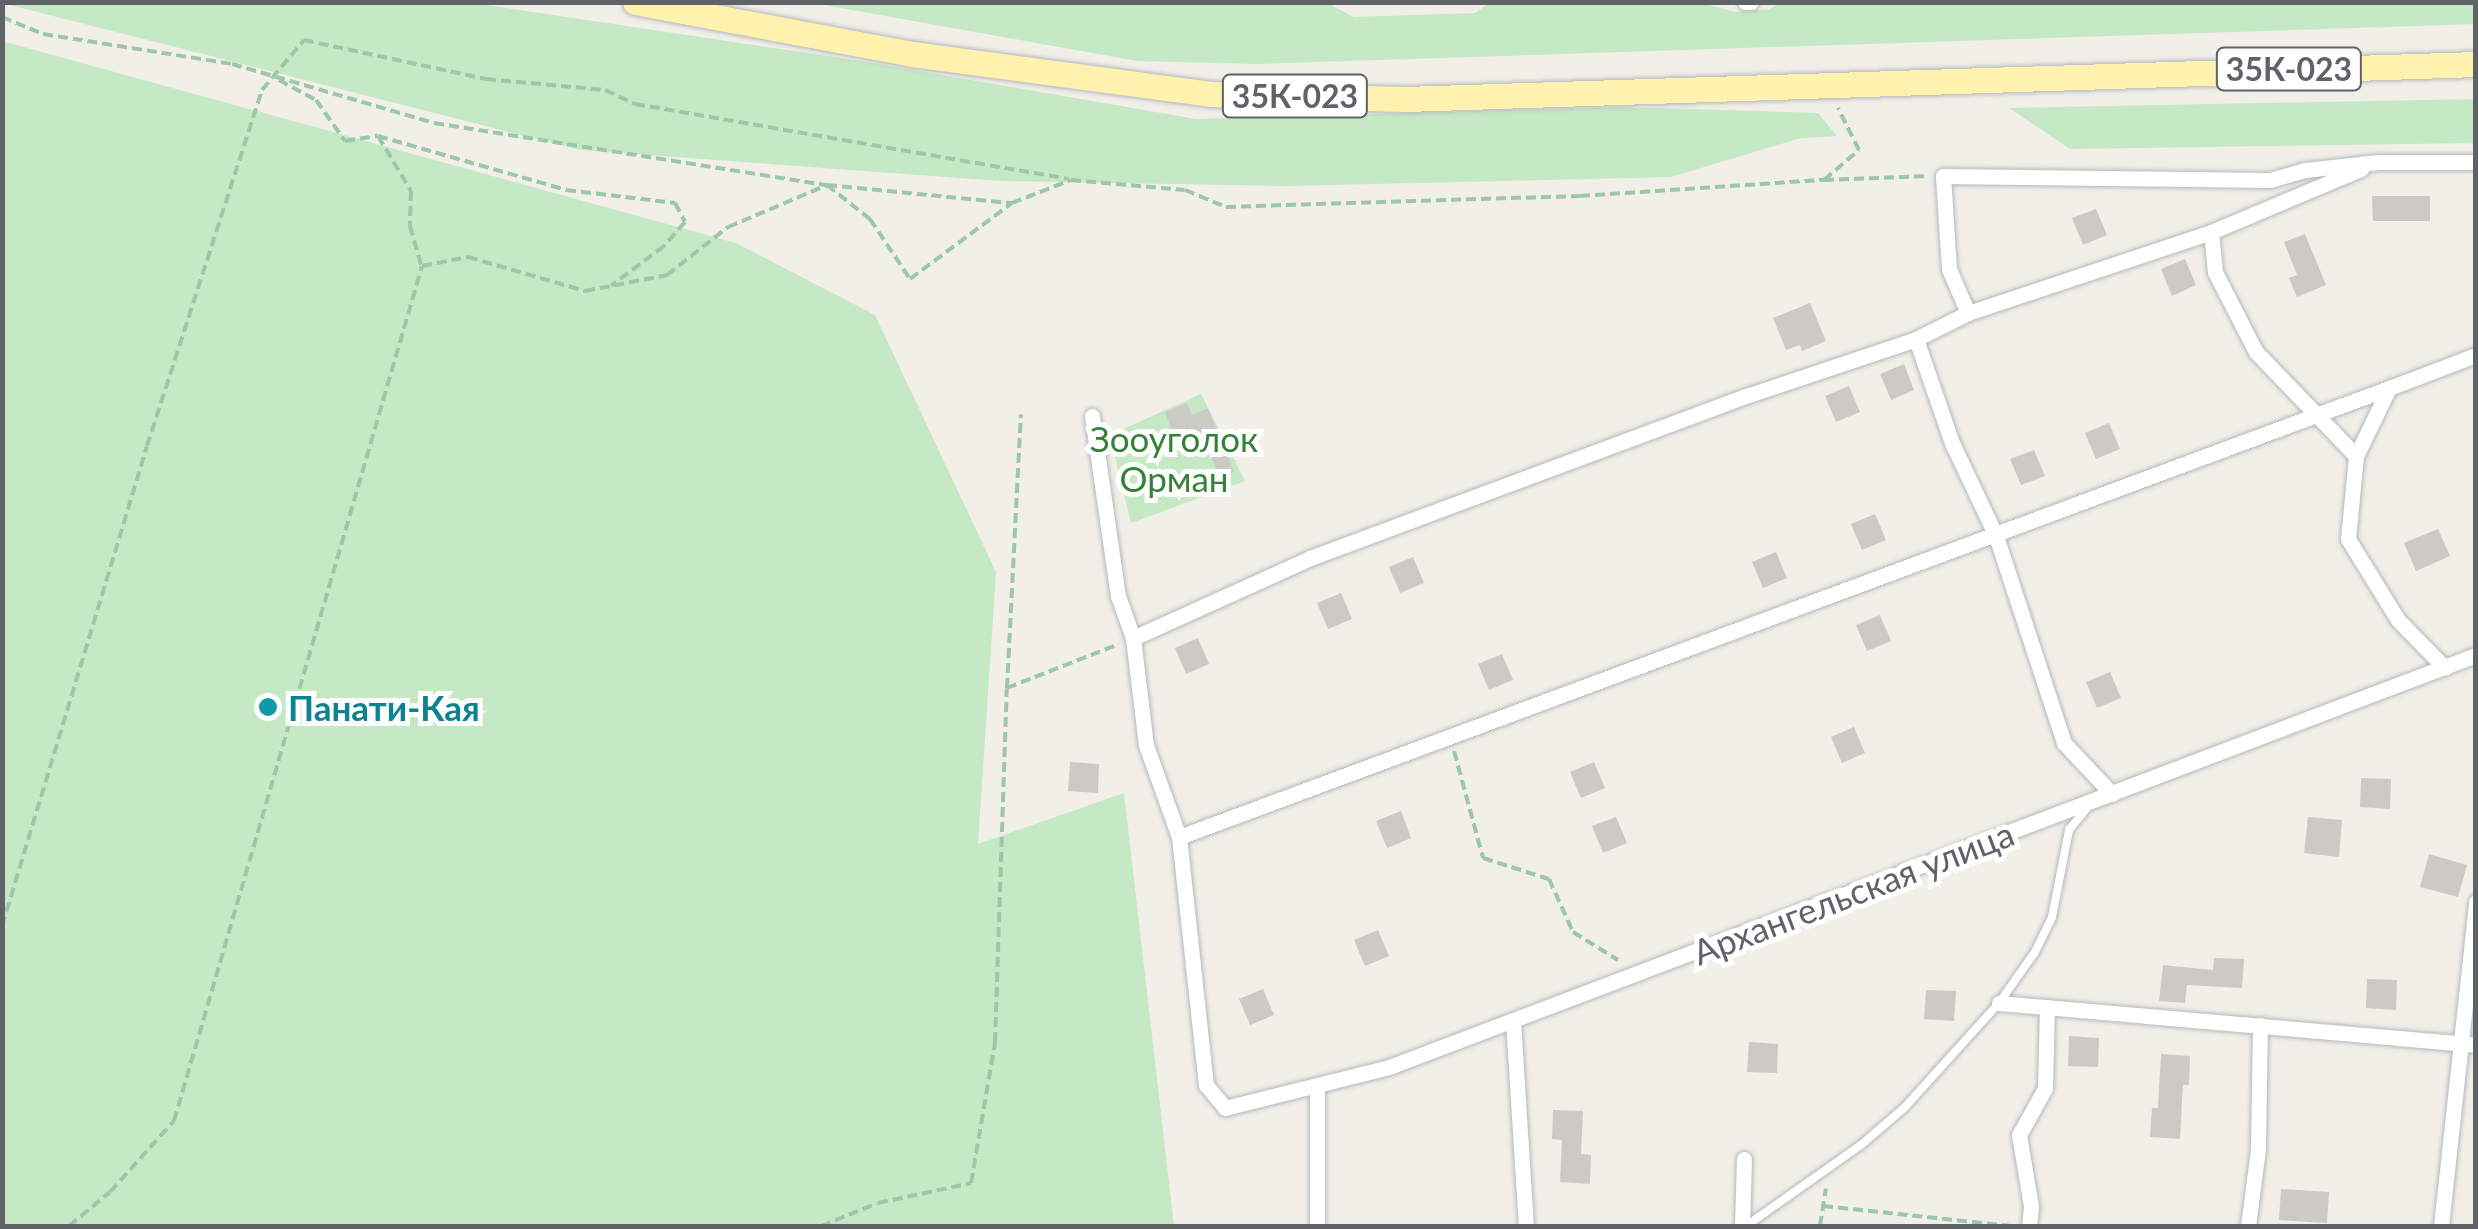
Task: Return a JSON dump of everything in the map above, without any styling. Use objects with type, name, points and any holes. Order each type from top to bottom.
[{"type":"main road","name":"35К-023","points":[[634,2],[912,54],[1210,94],[1405,99],[2476,64]]},
{"type":"street","points":[[1133,638],[1310,558],[1749,395],[1916,339],[1968,313],[2211,232],[2379,162]]},
{"type":"street","points":[[1968,313],[1949,269],[1943,176],[2270,180],[2305,170],[2379,162],[2476,162]]},
{"type":"street","points":[[2211,232],[2215,272],[2256,352],[2318,412],[2356,456]]},
{"type":"street","points":[[1916,339],[1952,444],[1996,536],[2064,742],[2112,794]]},
{"type":"street","points":[[1092,416],[1118,596],[1133,638],[1146,745],[1179,837],[2476,355]]},
{"type":"street","points":[[2389,388],[2356,456],[2348,540],[2398,620],[2445,668]]},
{"type":"street","name":"Архангельская улица","points":[[1179,837],[1206,1085],[1225,1108],[1389,1067],[2476,655]]},
{"type":"street","points":[[2441,1226],[2476,902]]},
{"type":"street","points":[[1999,1003],[2476,1046]]},
{"type":"street","points":[[2029,1226],[2030,1206],[2019,1135],[2045,1088],[2047,1007]]},
{"type":"street","points":[[1513,1021],[1526,1226]]},
{"type":"street","points":[[2248,1226],[2258,1149],[2260,1025]]},
{"type":"street","points":[[1317,1087],[1317,1226]]},
{"type":"street","points":[[1744,1159],[1744,1226]]},
{"type":"lane","points":[[1744,1226],[1829,1168],[1905,1107],[1999,1003],[2036,952],[2052,917],[2068,830],[2091,801]]},
{"type":"path","points":[[2,17],[43,34],[232,64],[434,123],[827,185],[1012,204]]},
{"type":"path","points":[[2,926],[148,446],[270,75],[304,40],[486,79],[605,90],[635,104],[1071,180],[1186,190],[1226,207],[1580,196],[1943,176]]},
{"type":"path","points":[[270,75],[316,100],[345,141],[378,136],[566,190],[675,202],[685,222],[664,246],[610,286]]},
{"type":"path","points":[[1824,180],[1859,150],[1834,100],[1832,84]]},
{"type":"path","points":[[69,1226],[110,1192],[174,1121],[422,266],[410,226],[412,191],[378,136]]},
{"type":"path","points":[[827,185],[870,219],[910,278],[1012,204],[1071,180]]},
{"type":"path","points":[[422,266],[468,257],[585,291],[667,276],[728,227],[827,185]]},
{"type":"path","points":[[821,1226],[878,1203],[971,1183],[996,1042],[1020,414]]},
{"type":"path","points":[[1007,688],[1133,638]]},
{"type":"path","points":[[1449,734],[1483,858],[1548,879],[1573,932],[1638,973]]},
{"type":"path","points":[[1820,1226],[1829,1168]]},
{"type":"path","points":[[1823,1206],[2012,1226]]},
{"type":"green space","points":[[1325,2],[1354,17],[1475,13],[1491,2],[1697,2],[1736,12],[1769,9],[1783,2],[2475,2],[2476,24],[1257,64],[1137,61],[813,3]]},
{"type":"green space","points":[[2,3],[473,3],[861,61],[1196,119],[1618,107],[1818,113],[1837,136],[1801,138],[1671,177],[1285,186],[1001,181],[580,150]]},
{"type":"green space","points":[[2,41],[736,243],[875,315],[996,572],[978,844],[1124,793],[1174,1226],[3,1226]]},
{"type":"green space","points":[[2475,99],[2475,143],[2070,149],[2009,108]]},
{"type":"green space","name":"Зооуголок Орман","points":[[1201,394],[1245,481],[1131,523],[1110,435]]},
{"type":"building","points":[[2372,196],[2430,196],[2430,221],[2373,221]]},
{"type":"building","points":[[2096,209],[2107,235],[2083,245],[2072,218]]},
{"type":"building","points":[[2305,234],[2326,285],[2297,297],[2289,278],[2297,275],[2284,242]]},
{"type":"building","points":[[2185,259],[2196,285],[2172,296],[2161,269]]},
{"type":"building","points":[[1810,303],[1826,341],[1802,351],[1800,345],[1786,350],[1773,318]]},
{"type":"building","points":[[1904,364],[1914,390],[1891,400],[1880,374]]},
{"type":"building","points":[[1849,386],[1860,412],[1836,422],[1825,396]]},
{"type":"building","points":[[1187,403],[1192,415],[1208,408],[1234,472],[1220,478],[1201,432],[1176,441],[1165,412]]},
{"type":"building","points":[[2109,423],[2120,449],[2096,459],[2085,433]]},
{"type":"building","points":[[2034,450],[2045,476],[2021,485],[2010,459]]},
{"type":"building","points":[[1875,514],[1886,540],[1862,550],[1851,524]]},
{"type":"building","points":[[2438,529],[2450,556],[2416,571],[2404,543]]},
{"type":"building","points":[[1776,552],[1787,578],[1763,588],[1752,562]]},
{"type":"building","points":[[1413,557],[1424,583],[1400,593],[1389,567]]},
{"type":"building","points":[[1341,593],[1352,619],[1328,629],[1317,603]]},
{"type":"building","points":[[1880,615],[1891,641],[1867,651],[1856,625]]},
{"type":"building","points":[[1198,638],[1209,664],[1186,674],[1175,648]]},
{"type":"building","points":[[1502,654],[1513,680],[1489,690],[1478,664]]},
{"type":"building","points":[[2110,672],[2121,698],[2097,708],[2086,682]]},
{"type":"building","points":[[1854,727],[1865,753],[1842,763],[1831,737]]},
{"type":"building","points":[[1070,762],[1099,764],[1098,793],[1068,791]]},
{"type":"building","points":[[1594,762],[1605,788],[1581,798],[1570,772]]},
{"type":"building","points":[[2361,778],[2391,779],[2390,809],[2360,807]]},
{"type":"building","points":[[1401,811],[1411,838],[1387,848],[1376,821]]},
{"type":"building","points":[[1616,817],[1627,843],[1603,853],[1592,826]]},
{"type":"building","points":[[2308,817],[2342,820],[2339,857],[2304,853]]},
{"type":"building","points":[[2429,854],[2467,865],[2458,897],[2420,887]]},
{"type":"building","points":[[1378,930],[1389,956],[1365,966],[1354,940]]},
{"type":"building","points":[[2214,958],[2244,959],[2242,988],[2187,985],[2185,1003],[2159,1001],[2163,965],[2213,970]]},
{"type":"building","points":[[2367,979],[2397,980],[2396,1010],[2366,1008]]},
{"type":"building","points":[[1263,989],[1274,1015],[1250,1025],[1239,999]]},
{"type":"building","points":[[1926,990],[1956,991],[1954,1021],[1924,1019]]},
{"type":"building","points":[[2069,1036],[2099,1038],[2098,1067],[2068,1066]]},
{"type":"building","points":[[1749,1042],[1778,1044],[1777,1073],[1747,1072]]},
{"type":"building","points":[[2161,1054],[2190,1056],[2189,1085],[2183,1085],[2180,1139],[2150,1137],[2152,1108],[2158,1108]]},
{"type":"building","points":[[1553,1110],[1583,1111],[1581,1154],[1591,1155],[1590,1184],[1560,1182],[1562,1140],[1552,1139]]},
{"type":"building","points":[[2281,1189],[2329,1192],[2327,1223],[2279,1220]]},
{"type":"place","name":"Панати-Кая","points":[[268,707]]}]
